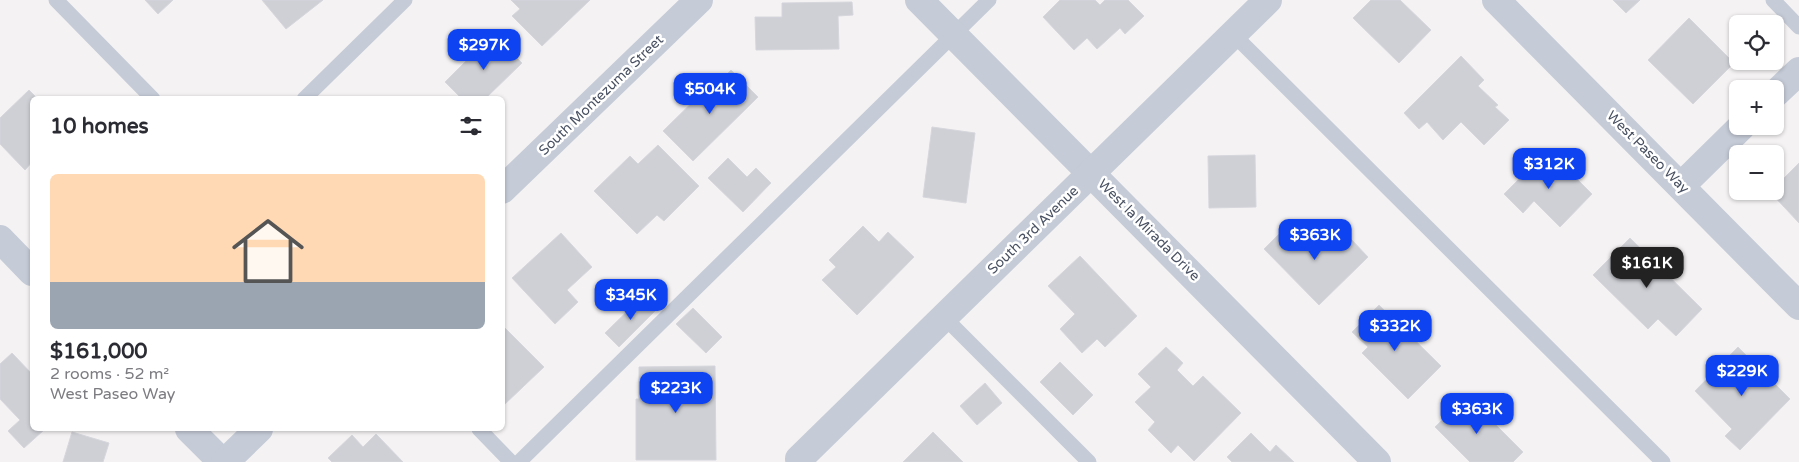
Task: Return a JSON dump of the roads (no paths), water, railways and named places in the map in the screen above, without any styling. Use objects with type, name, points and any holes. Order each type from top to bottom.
[{"type":"street","name":"South Montezuma Street","points":[[505,187],[700,0]]},
{"type":"street","name":"West la Mirada Drive","points":[[920,0],[1377,462]]},
{"type":"street","name":"South 3rd Avenue","points":[[800,461],[944,317],[1268,0]]},
{"type":"street","name":"West Paseo Way","points":[[1496,0],[1799,306]]},
{"type":"street","points":[[1784,85],[1799,71]]},
{"type":"street","points":[[1681,186],[1733,135]]},
{"type":"street","points":[[0,240],[30,270]]},
{"type":"street","points":[[191,431],[224,462],[257,431]]},
{"type":"lane","points":[[56,0],[150,96]]},
{"type":"lane","points":[[307,96],[405,0]]},
{"type":"lane","points":[[519,462],[989,0]]},
{"type":"lane","points":[[1773,0],[1799,27]]},
{"type":"lane","points":[[1233,34],[1663,462]]},
{"type":"lane","points":[[944,317],[1090,462]]},
{"type":"lane","points":[[481,431],[511,462]]}]
